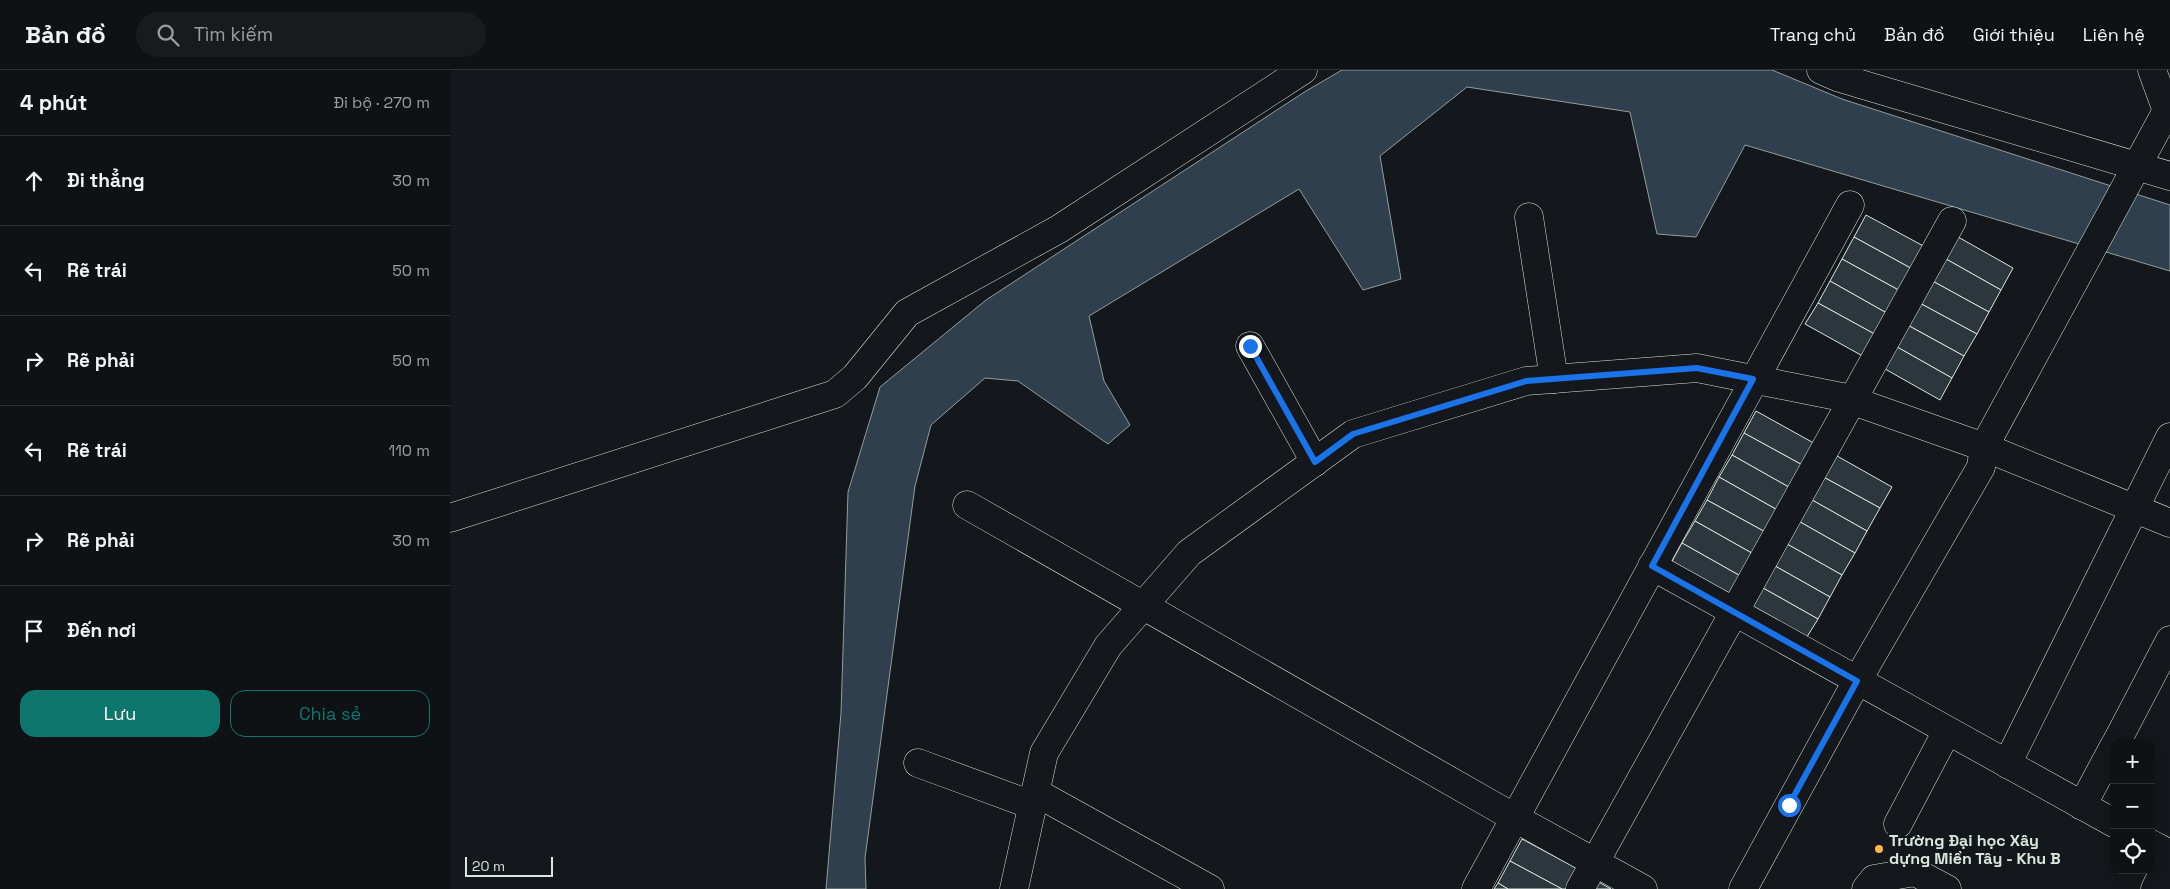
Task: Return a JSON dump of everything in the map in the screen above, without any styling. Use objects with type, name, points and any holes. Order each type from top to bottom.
[{"type":"street","points":[[450,518],[835,394],[855,377],[907,313],[1059,229],[1303,70]]},
{"type":"street","points":[[1822,70],[1838,77],[2170,176]]},
{"type":"street","points":[[1743,889],[1857,681],[1981,467],[1984,447],[2168,108],[2152,70]]},
{"type":"street","points":[[1476,889],[1753,379],[1850,205]]},
{"type":"street","points":[[1529,217],[1554,379]]},
{"type":"street","points":[[1580,889],[1952,220]]},
{"type":"street","points":[[1250,346],[1315,462]]},
{"type":"street","points":[[1014,889],[1044,753],[1108,646],[1189,553],[1353,434],[1526,381],[1697,368],[1842,397],[1984,447],[2170,523]]},
{"type":"street","points":[[2007,764],[2170,437]]},
{"type":"street","points":[[967,505],[1643,889]]},
{"type":"street","points":[[1652,566],[2110,821]]},
{"type":"street","points":[[2118,739],[2170,640]]},
{"type":"street","points":[[1898,824],[1947,731]]},
{"type":"street","points":[[2082,806],[2110,754]]},
{"type":"street","points":[[918,764],[1034,799],[1210,889]]},
{"type":"street","points":[[2155,846],[2170,854]]},
{"type":"street","points":[[2155,889],[2170,859]]},
{"type":"street","points":[[1866,889],[1874,879],[1915,872],[1947,889]]},
{"type":"water","points":[[1342,70],[1772,70],[1842,99],[2170,205],[2170,271],[1745,145],[1696,237],[1657,234],[1630,112],[1467,87],[1380,156],[1401,279],[1363,290],[1299,189],[1089,316],[1104,381],[1130,425],[1108,444],[1018,381],[985,378],[931,425],[915,486],[865,858],[866,889],[826,889],[841,713],[848,492],[880,387],[986,300],[1306,91]]},
{"type":"building","points":[[1866,215],[1929,249],[1916,271],[1854,237]]},
{"type":"building","points":[[1951,233],[2013,268],[2001,290],[1939,255]]},
{"type":"building","points":[[1854,237],[1916,271],[1904,293],[1842,259]]},
{"type":"building","points":[[1939,255],[2001,290],[1989,312],[1927,278]]},
{"type":"building","points":[[1842,259],[1904,293],[1892,316],[1830,281]]},
{"type":"building","points":[[1927,278],[1989,312],[1977,334],[1914,300]]},
{"type":"building","points":[[1830,281],[1892,316],[1880,337],[1818,303]]},
{"type":"building","points":[[1914,300],[1977,334],[1964,356],[1902,322]]},
{"type":"building","points":[[1818,303],[1880,337],[1868,359],[1805,324]]},
{"type":"building","points":[[1902,322],[1964,356],[1952,378],[1890,343]]},
{"type":"building","points":[[1890,343],[1952,378],[1940,400],[1878,365]]},
{"type":"building","points":[[1756,411],[1819,446],[1806,467],[1744,433]]},
{"type":"building","points":[[1744,433],[1806,467],[1794,490],[1732,455]]},
{"type":"building","points":[[1830,452],[1892,487],[1880,508],[1818,474]]},
{"type":"building","points":[[1732,455],[1794,490],[1781,512],[1719,477]]},
{"type":"building","points":[[1818,474],[1880,508],[1867,531],[1805,496]]},
{"type":"building","points":[[1719,477],[1781,512],[1769,534],[1707,500]]},
{"type":"building","points":[[1805,496],[1867,531],[1855,553],[1793,518]]},
{"type":"building","points":[[1707,500],[1769,534],[1757,556],[1695,521]]},
{"type":"building","points":[[1793,518],[1855,553],[1842,575],[1780,540]]},
{"type":"building","points":[[1695,521],[1757,556],[1744,578],[1682,543]]},
{"type":"building","points":[[1780,540],[1842,575],[1830,597],[1768,562]]},
{"type":"building","points":[[1682,543],[1744,578],[1732,600],[1670,565]]},
{"type":"building","points":[[1768,562],[1830,597],[1818,619],[1756,584]]},
{"type":"building","points":[[1756,584],[1818,619],[1805,640],[1743,606]]},
{"type":"building","points":[[1522,839],[1585,873],[1576,889],[1562,889],[1510,861]]},
{"type":"building","points":[[1510,861],[1562,889],[1508,889],[1498,883]]},
{"type":"building","points":[[1595,880],[1611,889],[1590,889]]},
{"type":"building","points":[[1498,883],[1508,889],[1494,889]]},
{"type":"place","name":"Trường Đại học Xây dựng Miền Tây - Khu B","points":[[1879,849]]},
{"type":"route","points":[[1250,346],[1315,462],[1353,434],[1526,381],[1697,368],[1753,379],[1652,566],[1857,681],[1789,805]]}]
